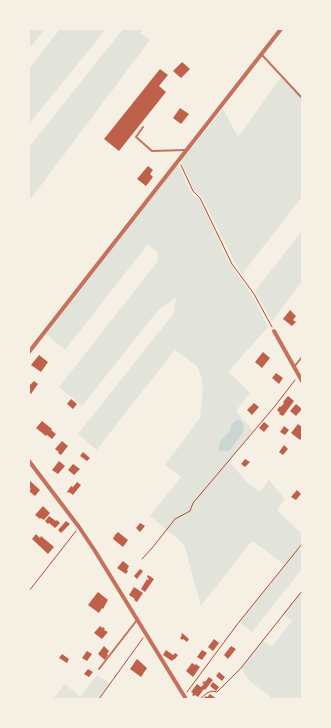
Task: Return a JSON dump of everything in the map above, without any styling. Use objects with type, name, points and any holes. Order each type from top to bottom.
[{"type":"street","points":[[29,352],[281,29]]},
{"type":"street","points":[[274,331],[302,381]]},
{"type":"street","points":[[29,461],[79,527],[186,699]]},
{"type":"lane","points":[[261,54],[302,98]]},
{"type":"lane","points":[[143,127],[136,137],[152,151],[186,150]]},
{"type":"lane","points":[[294,367],[302,357]]},
{"type":"lane","points":[[99,669],[137,620]]},
{"type":"path","points":[[178,160],[193,191],[200,198],[232,264],[254,294],[274,331]]},
{"type":"path","points":[[142,559],[175,519],[190,511],[193,503],[275,406],[299,375]]},
{"type":"path","points":[[29,591],[79,527]]},
{"type":"path","points":[[183,695],[196,681],[239,622],[302,544]]},
{"type":"path","points":[[200,699],[207,693],[212,691],[216,692],[241,668],[302,591]]},
{"type":"path","points":[[98,699],[146,634]]},
{"type":"shaded area","points":[[29,29],[45,29],[29,49]]},
{"type":"shaded area","points":[[60,29],[106,29],[29,124],[29,69]]},
{"type":"shaded area","points":[[123,29],[143,29],[140,33],[150,40],[29,201],[29,147]]},
{"type":"shaded area","points":[[282,76],[302,98],[302,197],[242,274],[202,197],[194,190],[181,161],[223,109],[238,137]]},
{"type":"shaded area","points":[[178,164],[191,193],[199,199],[226,256],[255,300],[268,327],[228,372],[250,392],[236,411],[253,431],[229,461],[245,480],[259,492],[269,480],[285,499],[277,510],[302,534],[302,544],[298,548],[302,552],[302,569],[252,632],[239,622],[285,565],[254,542],[251,542],[201,606],[184,544],[150,516],[181,477],[165,465],[200,418],[203,390],[201,376],[197,366],[175,350],[97,450],[78,434],[174,313],[176,298],[159,309],[82,406],[59,387],[158,261],[158,253],[148,244],[65,350],[46,334]]},
{"type":"shaded area","points":[[302,231],[302,281],[272,322],[255,291]]},
{"type":"shaded area","points":[[236,420],[241,421],[244,427],[243,432],[231,449],[228,451],[220,451],[218,448],[221,440],[229,432],[232,424]]},
{"type":"shaded area","points":[[302,591],[302,699],[271,699],[271,697],[249,681],[241,668],[262,640],[272,646],[292,621],[283,614]]},
{"type":"shaded area","points":[[97,675],[110,684],[99,699],[53,699],[65,684],[80,697]]},
{"type":"building","points":[[182,62],[190,69],[181,78],[173,71]]},
{"type":"building","points":[[160,69],[168,75],[159,86],[166,92],[119,151],[104,139]]},
{"type":"building","points":[[180,108],[189,114],[181,124],[173,118]]},
{"type":"building","points":[[148,166],[153,170],[150,174],[153,177],[146,186],[137,179]]},
{"type":"building","points":[[290,310],[296,316],[293,320],[296,322],[292,326],[283,319]]},
{"type":"building","points":[[263,352],[270,358],[262,368],[255,362]]},
{"type":"building","points":[[39,355],[48,362],[41,372],[31,365]]},
{"type":"building","points":[[276,373],[283,378],[279,384],[272,378]]},
{"type":"building","points":[[34,381],[38,384],[31,394],[29,392],[29,386]]},
{"type":"building","points":[[288,396],[294,401],[283,416],[279,414],[280,413],[277,410],[283,405],[284,403],[283,402]]},
{"type":"building","points":[[71,399],[77,404],[73,409],[67,404]]},
{"type":"building","points":[[254,403],[259,407],[252,415],[247,410]]},
{"type":"building","points":[[296,404],[302,409],[296,416],[290,411]]},
{"type":"building","points":[[42,421],[56,434],[52,439],[36,428]]},
{"type":"building","points":[[264,422],[269,426],[264,432],[259,428]]},
{"type":"building","points":[[298,424],[302,427],[302,437],[300,440],[291,433]]},
{"type":"building","points":[[284,426],[289,430],[285,435],[280,432]]},
{"type":"building","points":[[62,441],[68,446],[61,455],[55,449]]},
{"type":"building","points":[[284,445],[288,449],[283,455],[279,452]]},
{"type":"building","points":[[83,452],[90,458],[87,461],[80,456]]},
{"type":"building","points":[[245,459],[250,462],[245,467],[241,464]]},
{"type":"building","points":[[59,461],[65,466],[58,474],[52,470]]},
{"type":"building","points":[[73,464],[80,469],[74,475],[68,470]]},
{"type":"building","points":[[29,480],[40,490],[35,496],[29,491],[31,489],[29,488]]},
{"type":"building","points":[[77,482],[81,485],[73,495],[69,492],[68,493],[67,492],[71,486],[73,487]]},
{"type":"building","points":[[297,490],[301,494],[296,500],[291,497]]},
{"type":"building","points":[[43,506],[50,513],[44,520],[35,515]]},
{"type":"building","points":[[49,516],[60,523],[55,528],[45,521]]},
{"type":"building","points":[[66,521],[70,524],[61,533],[58,530]]},
{"type":"building","points":[[140,523],[145,526],[140,532],[136,528]]},
{"type":"building","points":[[118,532],[128,540],[123,547],[113,539]]},
{"type":"building","points":[[36,534],[40,538],[41,536],[54,547],[48,554],[32,539]]},
{"type":"building","points":[[123,561],[129,566],[126,574],[117,568]]},
{"type":"building","points":[[140,569],[143,571],[137,579],[134,576]]},
{"type":"building","points":[[148,575],[154,579],[145,592],[141,589],[147,579],[149,579],[147,577]]},
{"type":"building","points":[[134,587],[143,593],[137,602],[129,595]]},
{"type":"building","points":[[98,592],[108,600],[99,613],[88,605]]},
{"type":"building","points":[[100,626],[108,632],[102,639],[94,633]]},
{"type":"building","points":[[182,633],[189,639],[187,642],[180,638]]},
{"type":"building","points":[[214,639],[219,643],[213,651],[208,647]]},
{"type":"building","points":[[104,646],[109,651],[105,660],[98,654]]},
{"type":"building","points":[[231,646],[236,649],[228,659],[224,655]]},
{"type":"building","points":[[166,650],[173,655],[175,653],[178,655],[172,661],[163,655]]},
{"type":"building","points":[[202,650],[207,653],[202,660],[197,657]]},
{"type":"building","points":[[87,651],[92,654],[87,661],[82,658]]},
{"type":"building","points":[[62,654],[69,659],[67,663],[59,658]]},
{"type":"building","points":[[137,659],[147,668],[141,677],[130,669]]},
{"type":"building","points":[[192,663],[200,667],[193,677],[186,671]]},
{"type":"building","points":[[88,669],[93,672],[89,677],[84,674]]},
{"type":"building","points":[[219,672],[225,677],[222,681],[216,676]]},
{"type":"building","points":[[209,677],[213,680],[205,690],[204,689],[198,697],[192,695],[193,693],[191,692],[197,684],[201,687],[204,684],[202,683]]},
{"type":"building","points":[[213,682],[219,687],[216,691],[210,686]]},
{"type":"building","points":[[210,694],[217,699],[203,699],[206,696],[207,697]]}]
